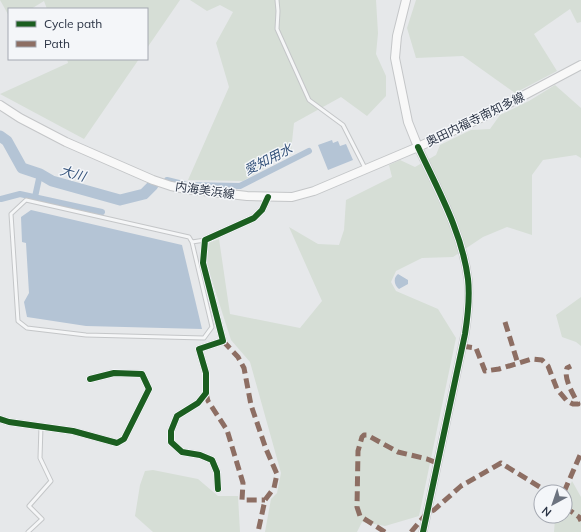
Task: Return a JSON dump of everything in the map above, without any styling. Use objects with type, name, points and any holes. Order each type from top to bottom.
[{"type":"main road","name":"奥田内福寺南知多線","points":[[406,0],[397,36],[395,58],[408,122],[418,147],[485,116],[581,65]]},
{"type":"main road","name":"内海美浜線","points":[[0,105],[20,118],[66,142],[165,184],[186,189],[247,196],[292,197],[314,191],[418,147]]},
{"type":"street","points":[[418,147],[457,232],[464,252],[468,280],[469,308],[464,340],[423,532]]},
{"type":"street","points":[[218,489],[217,472],[212,460],[200,455],[182,452],[171,442],[170,431],[177,416],[198,403],[206,393],[206,373],[199,349],[224,341],[203,263],[205,240],[254,218],[262,210],[268,197]]},
{"type":"street","points":[[0,419],[9,422],[73,431],[117,443],[124,439],[150,389],[142,374],[114,373],[90,379]]},
{"type":"lane","points":[[277,0],[277,29],[309,100],[343,125],[365,169]]},
{"type":"lane","points":[[26,200],[189,237],[192,242],[212,327],[204,338],[86,335],[27,328],[18,321],[11,214],[26,200]]},
{"type":"lane","points":[[192,242],[205,240]]},
{"type":"lane","points":[[28,532],[42,519],[29,506],[51,481],[40,458],[41,426]]},
{"type":"shaded area","points":[[0,0],[180,0],[148,47],[148,8],[47,8],[44,1],[33,8],[8,8],[8,14]]},
{"type":"shaded area","points":[[190,0],[376,0],[378,33],[376,54],[386,76],[386,96],[367,116],[341,97],[294,123],[291,151],[243,181],[188,180],[229,87],[216,43],[233,12],[220,5],[207,11]]},
{"type":"shaded area","points":[[416,0],[581,0],[581,22],[577,23],[570,9],[534,34],[557,71],[515,93],[463,56],[416,58],[407,28]]},
{"type":"shaded area","points":[[67,60],[138,60],[84,139],[0,94],[68,63]]},
{"type":"shaded area","points":[[555,85],[581,108],[581,158],[576,155],[543,160],[532,175],[532,235],[507,227],[483,237],[453,257],[422,258],[396,271],[391,282],[396,291],[438,309],[456,338],[419,516],[385,526],[362,522],[357,532],[265,532],[271,499],[277,493],[281,473],[250,362],[231,340],[207,265],[208,243],[219,239],[230,314],[300,328],[322,301],[289,227],[318,244],[339,245],[344,230],[346,200],[392,177],[389,165],[400,160],[415,167],[436,155],[440,145],[471,130],[490,129],[500,115],[529,101]]},
{"type":"shaded area","points":[[581,297],[581,346],[576,342],[562,337],[556,315]]},
{"type":"shaded area","points":[[153,470],[198,479],[218,496],[238,496],[240,532],[153,532],[135,516],[140,485],[145,471]]},
{"type":"shaded area","points":[[572,481],[581,497],[581,532],[554,532],[555,524],[573,524],[573,484],[571,484]]},
{"type":"water","points":[[332,140],[333,143],[338,141],[340,146],[346,144],[353,160],[328,170],[318,145]]},
{"type":"water","points":[[31,210],[182,245],[202,329],[86,326],[27,317],[24,302],[29,293],[26,243],[22,242],[21,217]]},
{"type":"water","points":[[398,274],[408,280],[408,284],[399,289],[395,282],[395,277]]},
{"type":"waterway","name":"大川","points":[[0,136],[7,141],[22,168],[40,174],[52,181],[120,200],[144,194],[153,185]]},
{"type":"waterway","name":"愛知用水","points":[[167,180],[187,185],[240,186],[309,151]]},
{"type":"waterway","name":"愛知用水","points":[[35,197],[40,174]]},
{"type":"waterway","name":"愛知用水","points":[[1,199],[20,194],[102,212]]},
{"type":"marked path","points":[[505,322],[518,364]]},
{"type":"marked path","points":[[223,341],[238,357],[244,368],[251,405],[266,449],[277,474],[274,488],[265,500],[258,532]]},
{"type":"marked path","points":[[462,346],[476,348],[485,371],[499,369],[532,359],[542,360],[548,366],[557,389],[567,401],[573,404],[578,404],[566,377],[567,368],[571,366]]},
{"type":"marked path","points":[[206,393],[208,401],[227,430],[243,483],[242,500],[265,500]]},
{"type":"marked path","points":[[385,532],[360,516],[357,507],[358,451],[362,437],[367,435],[398,452],[437,463]]},
{"type":"marked path","points":[[567,484],[581,453]]},
{"type":"marked path","points":[[411,532],[427,513],[434,510],[461,486],[501,463],[535,484]]},
{"type":"marked path","points":[[573,513],[579,517],[581,521]]},
{"type":"cycle path","points":[[418,147],[455,228],[465,262],[469,293],[465,334],[423,532]]},
{"type":"cycle path","points":[[218,489],[217,472],[212,460],[200,455],[182,452],[171,442],[171,431],[177,416],[198,403],[206,393],[206,373],[199,349],[223,341],[203,263],[205,240],[254,218],[262,210],[268,197]]},
{"type":"cycle path","points":[[0,419],[9,422],[73,431],[117,443],[124,439],[149,389],[142,374],[114,373],[90,379]]}]
